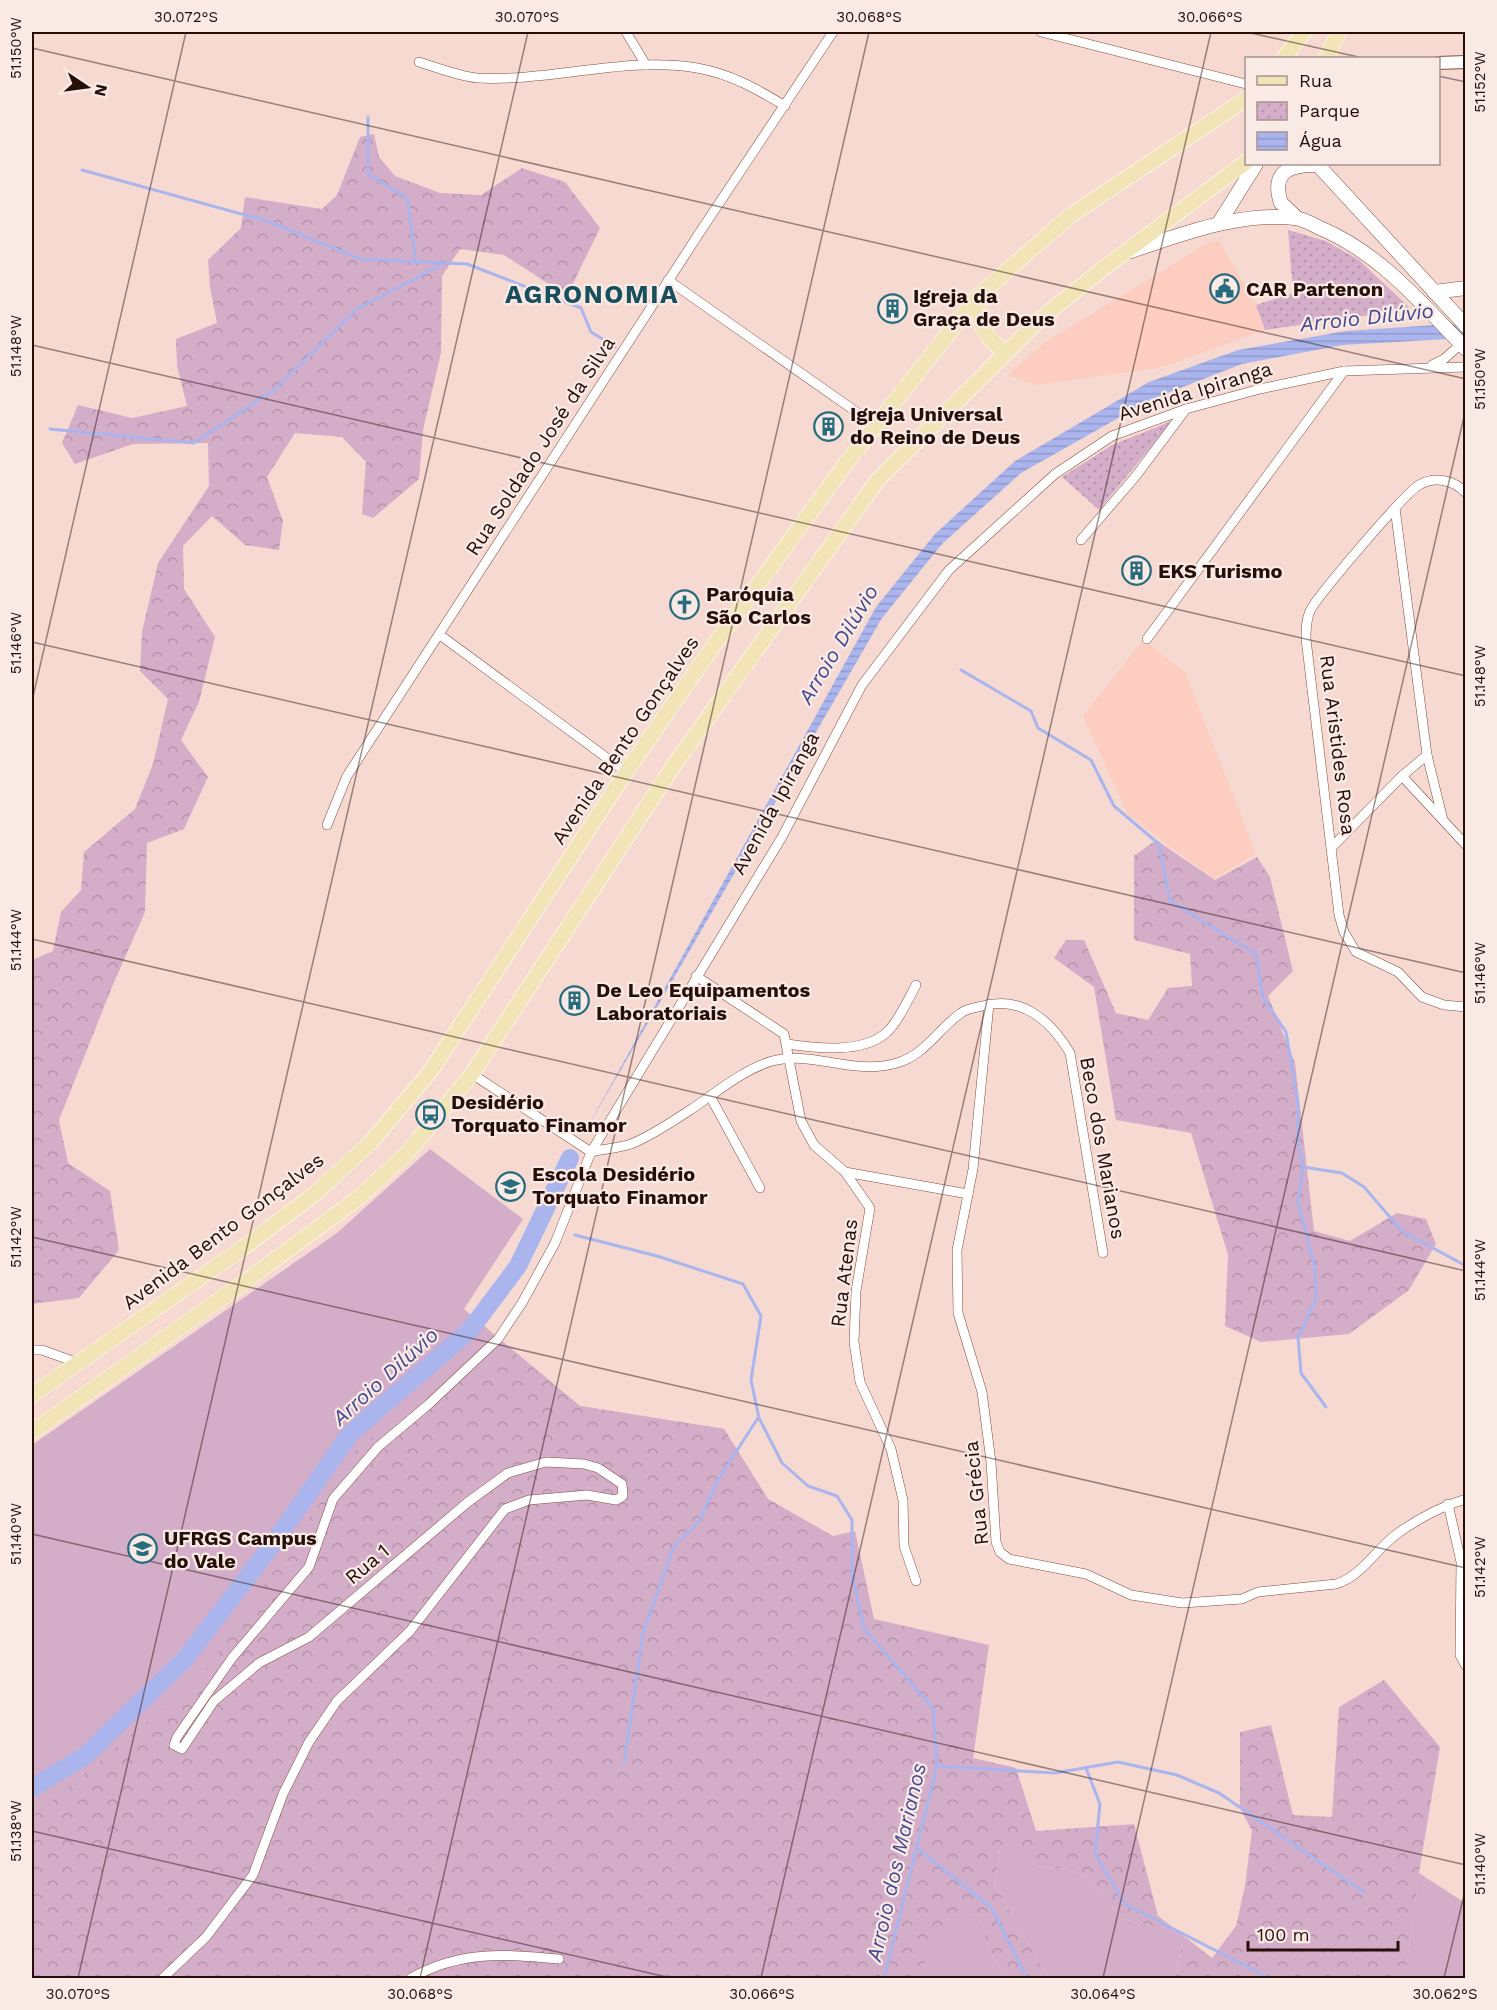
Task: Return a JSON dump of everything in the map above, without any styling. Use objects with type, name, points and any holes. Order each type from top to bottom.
[{"type":"main road","points":[[1285,57],[1304,32]]},
{"type":"main road","points":[[1326,57],[1339,32]]},
{"type":"main road","name":"Avenida Bento Gonçalves","points":[[32,1395],[243,1248],[316,1193],[371,1142],[430,1072],[626,772],[707,655],[875,425],[978,296],[1071,215],[1240,113]]},
{"type":"main road","points":[[32,1432],[228,1294],[360,1196],[408,1152],[472,1074],[674,765],[877,481],[1005,352],[1041,319],[1245,163]]},
{"type":"main road","points":[[1219,223],[1255,165]]},
{"type":"main road","points":[[1297,165],[1283,173],[1278,189],[1281,203],[1297,218],[1335,234],[1368,255],[1432,313],[1461,345]]},
{"type":"main road","points":[[1319,165],[1461,321]]},
{"type":"main road","points":[[1123,254],[1219,223],[1262,218],[1297,218]]},
{"type":"main road","points":[[1434,292],[1466,288]]},
{"type":"main road","points":[[978,296],[978,317],[982,329],[1005,352]]},
{"type":"street","points":[[626,32],[646,65]]},
{"type":"street","name":"Rua Soldado José da Silva","points":[[327,825],[347,776],[668,280],[833,32]]},
{"type":"street","points":[[1041,32],[1245,84]]},
{"type":"street","points":[[419,62],[477,78],[537,77],[646,65],[697,68],[740,80],[785,106]]},
{"type":"street","points":[[1440,63],[1466,62]]},
{"type":"street","points":[[668,280],[875,425]]},
{"type":"street","name":"Avenida Ipiranga","points":[[1427,367],[1444,359],[1461,345]]},
{"type":"street","name":"Avenida Ipiranga","points":[[591,1152],[786,829],[862,685],[949,570],[1024,500],[1064,468],[1112,436],[1186,409],[1260,389],[1344,371],[1466,367]]},
{"type":"street","points":[[1147,639],[1344,371]]},
{"type":"street","points":[[1081,540],[1135,477],[1186,409]]},
{"type":"street","name":"Rua Aristides Rosa","points":[[1466,493],[1449,482],[1438,479],[1419,485],[1395,508],[1317,602],[1306,623],[1339,915],[1344,932],[1356,952],[1398,972],[1422,997],[1444,1005],[1466,1007]]},
{"type":"street","points":[[1395,508],[1427,755],[1443,820]]},
{"type":"street","points":[[440,635],[626,772]]},
{"type":"street","points":[[1332,847],[1402,776],[1427,755]]},
{"type":"street","points":[[1402,776],[1466,845]]},
{"type":"street","points":[[696,976],[778,1029],[784,1034],[787,1044],[843,1048],[887,1033],[916,985]]},
{"type":"street","name":"Beco dos Marianos","points":[[591,1152],[631,1144],[754,1068],[790,1057],[870,1069],[899,1062],[925,1047],[962,1012],[989,1004],[1016,1005],[1034,1011],[1058,1033],[1070,1053],[1103,1253]]},
{"type":"street","name":"Rua Grécia","points":[[989,1004],[986,1055],[968,1194],[957,1250],[958,1313],[982,1392],[991,1462],[996,1542],[1000,1552],[1009,1559],[1086,1574],[1131,1595],[1182,1603],[1242,1599],[1258,1592],[1348,1581],[1397,1534],[1448,1504],[1466,1499]]},
{"type":"street","name":"Rua Atenas","points":[[787,1044],[801,1121],[814,1145],[845,1172],[870,1210],[856,1291],[854,1342],[860,1382],[891,1449],[903,1500],[904,1546],[916,1581]]},
{"type":"street","points":[[472,1074],[591,1152]]},
{"type":"street","points":[[710,1096],[760,1188]]},
{"type":"street","name":"Rua 1","points":[[163,1978],[206,1937],[253,1875],[283,1794],[309,1742],[337,1701],[410,1631],[505,1509],[529,1500],[587,1495],[616,1500],[623,1496],[621,1484],[598,1468],[584,1464],[546,1462],[508,1473],[468,1502],[309,1637],[259,1663],[214,1701],[182,1749],[174,1745],[177,1737],[232,1658],[309,1568],[333,1499],[378,1447],[429,1404],[498,1339],[522,1303],[555,1243],[591,1152]]},
{"type":"street","points":[[845,1172],[968,1194]]},
{"type":"street","points":[[32,1350],[42,1350],[78,1363]]},
{"type":"street","points":[[1448,1504],[1461,1562],[1460,1654],[1466,1666]]},
{"type":"street","points":[[411,1978],[429,1968],[465,1956],[512,1955],[559,1959]]},
{"type":"shaded area","points":[[1211,241],[1219,241],[1256,305],[1265,330],[1160,368],[1036,385],[1008,375],[1044,343]]},
{"type":"shaded area","points":[[1143,640],[1185,672],[1256,854],[1214,879],[1128,815],[1083,716]]},
{"type":"green space","points":[[374,134],[379,157],[395,176],[440,193],[481,195],[522,168],[565,182],[600,228],[567,296],[504,255],[460,249],[442,276],[441,353],[423,430],[419,479],[373,518],[362,514],[366,462],[342,437],[295,433],[267,477],[283,521],[279,550],[245,545],[212,516],[183,546],[184,589],[215,637],[199,702],[181,740],[208,777],[184,829],[147,843],[145,912],[112,987],[59,1120],[68,1163],[110,1191],[119,1250],[79,1298],[32,1304],[32,960],[53,951],[61,912],[81,890],[84,852],[135,809],[153,764],[168,699],[140,671],[142,632],[158,563],[209,486],[208,443],[133,444],[75,464],[62,443],[78,405],[132,418],[187,406],[177,366],[176,339],[217,323],[210,287],[208,260],[241,228],[245,197],[322,209],[337,195],[360,137]]},
{"type":"green space","points":[[1288,230],[1326,241],[1359,260],[1411,309],[1265,330],[1256,305],[1293,293]]},
{"type":"green space","points":[[1172,421],[1099,510],[1062,477],[1112,445]]},
{"type":"green space","points":[[1156,840],[1215,880],[1257,857],[1270,877],[1293,971],[1268,996],[1295,1063],[1314,1231],[1350,1241],[1397,1213],[1426,1219],[1436,1244],[1409,1290],[1349,1334],[1261,1342],[1225,1326],[1228,1255],[1191,1133],[1116,1120],[1094,987],[1054,958],[1066,940],[1084,940],[1116,1013],[1148,1020],[1168,988],[1192,986],[1190,954],[1134,940],[1134,856]]},
{"type":"green space","points":[[430,1149],[523,1219],[464,1309],[580,1406],[724,1429],[768,1499],[833,1537],[32,1978],[32,1445],[337,1233]]},
{"type":"green space","points":[[506,1346],[580,1406],[724,1429],[768,1499],[833,1536],[855,1531],[874,1619],[989,1645],[973,1758],[1016,1768],[1036,1831],[1134,1824],[1158,1916],[1212,1958],[1236,1926],[1245,1886],[1252,1831],[1240,1808],[1240,1732],[1271,1725],[1293,1815],[1332,1817],[1339,1707],[1384,1680],[1440,1747],[1419,1873],[1405,1978],[1175,1978],[1182,1944],[1163,1926],[1152,1926],[1122,1919],[1086,1876],[1065,1869],[1036,1866],[1018,1842],[1000,1848],[995,1885],[1043,1970],[1051,1978],[1008,1978],[990,1955],[979,1914],[945,1919],[918,1978],[32,1978],[32,1817],[200,1678],[360,1445],[439,1390],[465,1357],[480,1377]]},
{"type":"green space","points":[[1018,1841],[1036,1866],[1065,1869],[1086,1876],[1122,1919],[1152,1926],[1163,1926],[1182,1943],[1175,1978],[1051,1978],[1043,1970],[995,1885],[1000,1848]]},
{"type":"green space","points":[[1419,1873],[1465,1903],[1465,1978],[1405,1978]]},
{"type":"green space","points":[[979,1914],[990,1955],[1008,1978],[918,1978],[945,1918]]},
{"type":"water","name":"Arroio Dilúvio","points":[[1465,323],[1465,338],[1343,345],[1242,364],[1152,399],[1021,473],[942,544],[882,618],[586,1130],[876,607],[935,534],[1015,461],[1149,382],[1238,350],[1346,331]]},
{"type":"waterway","points":[[368,117],[368,174],[407,198],[416,262]]},
{"type":"waterway","points":[[82,170],[267,221],[360,259],[467,264],[581,308],[591,332],[615,347]]},
{"type":"waterway","points":[[50,429],[194,443],[275,389],[357,309],[441,265]]},
{"type":"waterway","points":[[961,670],[1031,711],[1038,728],[1091,760],[1114,806],[1159,844],[1170,901],[1256,954],[1263,998],[1286,1032],[1298,1103],[1298,1140],[1303,1167],[1298,1202],[1315,1269],[1316,1299],[1298,1337],[1301,1373],[1326,1407]]},
{"type":"waterway","name":"Arroio Dilúvio","points":[[32,1788],[85,1756],[185,1659],[275,1541],[350,1434],[470,1330],[518,1266],[570,1158]]},
{"type":"waterway","points":[[1303,1167],[1342,1173],[1364,1187],[1402,1231],[1466,1266]]},
{"type":"waterway","name":"Arroio dos Marianos","points":[[575,1235],[657,1256],[743,1284],[761,1316],[751,1380],[759,1418],[782,1463],[808,1486],[837,1496],[852,1520],[852,1574],[864,1629],[933,1708],[937,1766],[884,1978]]},
{"type":"waterway","points":[[624,1764],[643,1633],[674,1546],[698,1523],[719,1478],[758,1418]]},
{"type":"waterway","points":[[937,1766],[1055,1773],[1118,1762],[1177,1775],[1219,1793],[1365,1893]]},
{"type":"waterway","points":[[1086,1768],[1100,1804],[1095,1854],[1125,1904],[1269,1978]]},
{"type":"waterway","points":[[919,1850],[991,1907],[1027,1978]]},
{"type":"place","name":"CAR Partenon","points":[[1225,289]]},
{"type":"place","name":"Igreja da Graça de Deus","points":[[892,308]]},
{"type":"place","name":"Igreja Universal do Reino de Deus","points":[[829,426]]},
{"type":"place","name":"EKS Turismo","points":[[1137,571]]},
{"type":"place","name":"Paróquia São Carlos","points":[[685,605]]},
{"type":"place","name":"De Leo Equipamentos Laboratoriais","points":[[575,1001]]},
{"type":"place","name":"Desidério Torquato Finamor","points":[[430,1114]]},
{"type":"place","name":"Escola Desidério Torquato Finamor","points":[[511,1186]]},
{"type":"place","name":"UFRGS Campus do Vale","points":[[143,1549]]},
{"type":"district","name":"AGRONOMIA","points":[[592,294]]}]
